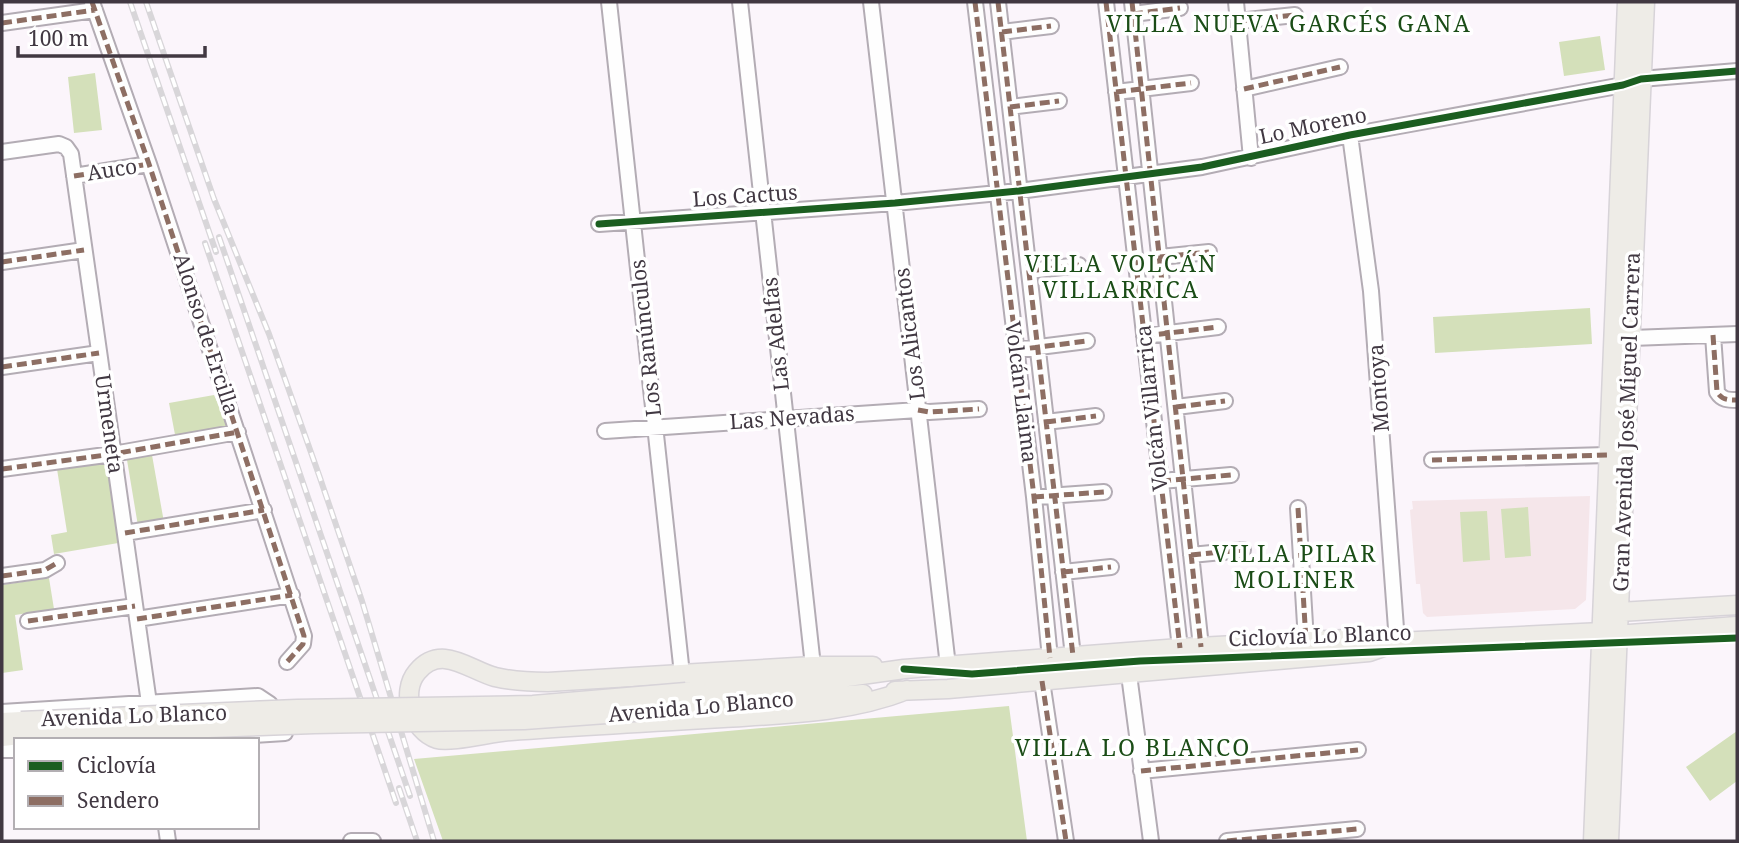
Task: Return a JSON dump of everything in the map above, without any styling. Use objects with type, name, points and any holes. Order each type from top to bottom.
[{"type":"main road","name":"Gran Avenida José Miguel Carrera","points":[[1609,841],[1607,455],[1627,2]]},
{"type":"main road","name":"Gran Avenida José Miguel Carrera","points":[[1593,841],[1609,634],[1619,612],[1645,2]]},
{"type":"main road","points":[[1619,612],[1737,605]]},
{"type":"main road","name":"Avenida Lo Blanco","points":[[2,737],[296,709],[533,705],[840,678],[904,669],[1180,648],[1377,638],[1397,642],[1609,634],[1737,626]]},
{"type":"main road","name":"Avenida Lo Blanco","points":[[686,691],[907,690],[1042,681],[1369,652],[1397,642]]},
{"type":"main road","points":[[904,669],[867,665],[813,666],[686,691],[528,682],[494,677],[457,660],[440,660],[427,664],[418,671],[412,680],[409,696],[419,726],[431,736],[449,740],[507,731],[816,712],[878,701],[907,690]]},
{"type":"main road","name":"Avenida Lo Blanco","points":[[2,722],[19,735]]},
{"type":"street","name":"Los Ranúnculos","points":[[609,2],[686,691]]},
{"type":"street","name":"Las Adelfas","points":[[740,2],[813,666]]},
{"type":"street","name":"Los Alicantos","points":[[871,2],[948,666]]},
{"type":"street","name":"Volcán Llaima","points":[[975,2],[1034,497],[1050,658]]},
{"type":"street","name":"Volcán Llaima","points":[[998,2],[1073,656]]},
{"type":"street","name":"Volcán Villarrica","points":[[1106,2],[1180,648]]},
{"type":"street","points":[[1236,2],[1242,21],[1249,88],[1251,158]]},
{"type":"street","points":[[2,23],[93,6]]},
{"type":"street","name":"Alonso de Ercilla","points":[[93,6],[149,164],[292,595],[305,640],[287,662]]},
{"type":"street","points":[[1133,8],[1180,8]]},
{"type":"street","name":"Volcán Villarrica","points":[[1133,8],[1202,647]]},
{"type":"street","points":[[1242,21],[1295,15]]},
{"type":"street","points":[[1002,32],[1051,26]]},
{"type":"street","points":[[1249,88],[1340,68]]},
{"type":"street","name":"Lo Moreno","points":[[895,203],[1020,191],[1202,167],[1350,135],[1623,85],[1641,79],[1737,71]]},
{"type":"street","points":[[1116,92],[1191,83]]},
{"type":"street","points":[[1010,107],[1059,101]]},
{"type":"street","name":"Montoya","points":[[1350,135],[1371,292],[1397,642]]},
{"type":"street","name":"Auco","points":[[2,152],[59,144],[66,147]]},
{"type":"street","name":"Urmeneta","points":[[66,147],[71,154],[149,703]]},
{"type":"street","name":"Auco","points":[[74,176],[149,164]]},
{"type":"street","name":"Los Cactus","points":[[599,224],[895,203]]},
{"type":"street","points":[[2,262],[84,250]]},
{"type":"street","points":[[1160,257],[1209,252]]},
{"type":"street","points":[[1029,271],[1079,265]]},
{"type":"street","points":[[1144,336],[1217,327]]},
{"type":"street","points":[[1632,338],[1737,334]]},
{"type":"street","points":[[1713,335],[1717,392],[1726,400],[1737,400]]},
{"type":"street","points":[[1015,350],[1087,341]]},
{"type":"street","points":[[2,367],[99,353]]},
{"type":"street","points":[[1176,407],[1225,401]]},
{"type":"street","name":"Las Nevadas","points":[[605,430],[918,410],[929,412],[979,409]]},
{"type":"street","points":[[1046,422],[1096,416]]},
{"type":"street","points":[[2,469],[113,454],[238,432]]},
{"type":"street","points":[[1432,460],[1607,455]]},
{"type":"street","points":[[1161,481],[1231,475]]},
{"type":"street","points":[[1034,497],[1104,492]]},
{"type":"street","points":[[1298,508],[1306,641]]},
{"type":"street","points":[[125,533],[264,510]]},
{"type":"street","points":[[1191,555],[1243,550]]},
{"type":"street","points":[[2,576],[45,570],[57,563]]},
{"type":"street","points":[[1063,572],[1111,567]]},
{"type":"street","points":[[28,621],[292,595]]},
{"type":"street","points":[[1126,652],[1151,841]]},
{"type":"street","points":[[1042,681],[1066,841]]},
{"type":"street","points":[[2,712],[258,696],[274,710],[276,723],[269,734]]},
{"type":"street","points":[[208,738],[314,731]]},
{"type":"street","points":[[1141,771],[1358,750]]},
{"type":"street","points":[[1227,841],[1357,829]]},
{"type":"street","points":[[351,841],[373,841]]},
{"type":"shaded area","points":[[1590,496],[1586,600],[1575,609],[1427,617],[1423,613],[1420,584],[1416,584],[1410,510],[1413,509],[1412,501]]},
{"type":"green space","points":[[1600,36],[1605,70],[1564,76],[1559,42]]},
{"type":"green space","points":[[95,73],[102,130],[74,133],[68,77]]},
{"type":"green space","points":[[1590,308],[1592,344],[1435,353],[1433,317]]},
{"type":"green space","points":[[214,395],[230,430],[176,440],[169,403]]},
{"type":"green space","points":[[152,455],[165,528],[139,532],[127,460]]},
{"type":"green space","points":[[110,460],[124,542],[54,554],[51,535],[67,532],[57,469]]},
{"type":"green space","points":[[1528,507],[1531,556],[1505,558],[1501,509]]},
{"type":"green space","points":[[1487,511],[1490,560],[1463,562],[1460,512]]},
{"type":"green space","points":[[49,578],[54,609],[15,615],[23,670],[2,673],[2,585]]},
{"type":"green space","points":[[1009,706],[1027,841],[443,841],[414,759]]},
{"type":"green space","points":[[1737,731],[1737,781],[1710,801],[1686,767]]},
{"type":"railway","points":[[130,2],[216,252]]},
{"type":"railway","points":[[146,2],[214,199],[269,334],[319,475],[362,601],[434,841]]},
{"type":"railway","points":[[219,237],[410,796]]},
{"type":"railway","points":[[205,243],[396,803]]},
{"type":"railway","points":[[399,788],[417,841]]},
{"type":"marked path","points":[[92,2],[149,164],[304,636],[303,644],[287,662]]},
{"type":"marked path","points":[[975,2],[1034,497],[1050,658]]},
{"type":"marked path","points":[[998,2],[1073,656]]},
{"type":"marked path","points":[[1106,2],[1180,648]]},
{"type":"marked path","points":[[1132,2],[1201,647]]},
{"type":"marked path","points":[[1133,14],[1180,8]]},
{"type":"marked path","points":[[2,23],[95,10]]},
{"type":"marked path","points":[[1238,21],[1295,15]]},
{"type":"marked path","points":[[1002,32],[1051,26]]},
{"type":"marked path","points":[[1244,89],[1340,67]]},
{"type":"marked path","points":[[1116,92],[1191,83]]},
{"type":"marked path","points":[[1010,107],[1059,101]]},
{"type":"marked path","points":[[74,176],[149,164]]},
{"type":"marked path","points":[[2,262],[84,250]]},
{"type":"marked path","points":[[1160,257],[1209,252]]},
{"type":"marked path","points":[[1029,271],[1079,265]]},
{"type":"marked path","points":[[1144,336],[1218,327]]},
{"type":"marked path","points":[[1713,335],[1717,392],[1725,399],[1737,400]]},
{"type":"marked path","points":[[1015,350],[1087,341]]},
{"type":"marked path","points":[[2,367],[99,353]]},
{"type":"marked path","points":[[1176,407],[1225,401]]},
{"type":"marked path","points":[[918,410],[929,412],[979,409]]},
{"type":"marked path","points":[[1046,422],[1096,416]]},
{"type":"marked path","points":[[2,469],[113,454],[238,432]]},
{"type":"marked path","points":[[1432,460],[1607,455]]},
{"type":"marked path","points":[[1161,481],[1231,475]]},
{"type":"marked path","points":[[1034,497],[1104,492]]},
{"type":"marked path","points":[[1298,508],[1306,641]]},
{"type":"marked path","points":[[125,533],[264,510]]},
{"type":"marked path","points":[[1191,555],[1243,550]]},
{"type":"marked path","points":[[2,576],[45,570],[57,563]]},
{"type":"marked path","points":[[1063,572],[1111,567]]},
{"type":"marked path","points":[[137,619],[292,595]]},
{"type":"marked path","points":[[28,621],[135,606]]},
{"type":"marked path","points":[[1042,681],[1066,841]]},
{"type":"marked path","points":[[1141,771],[1358,750]]},
{"type":"marked path","points":[[1227,841],[1357,829]]},
{"type":"cycle path","points":[[599,224],[895,203],[1019,191],[1202,167],[1350,135],[1623,85],[1641,79],[1737,71]]},
{"type":"cycle path","name":"Ciclovía Lo Blanco","points":[[904,669],[972,674],[1140,661],[1737,638]]},
{"type":"district","name":"VILLA NUEVA GARCÉS GANA","points":[[1289,24]]},
{"type":"district","name":"VILLA VOLCÁN VILLARRICA","points":[[1121,277]]},
{"type":"district","name":"VILLA PILAR MOLINER","points":[[1295,567]]},
{"type":"district","name":"VILLA LO BLANCO","points":[[1133,748]]}]
